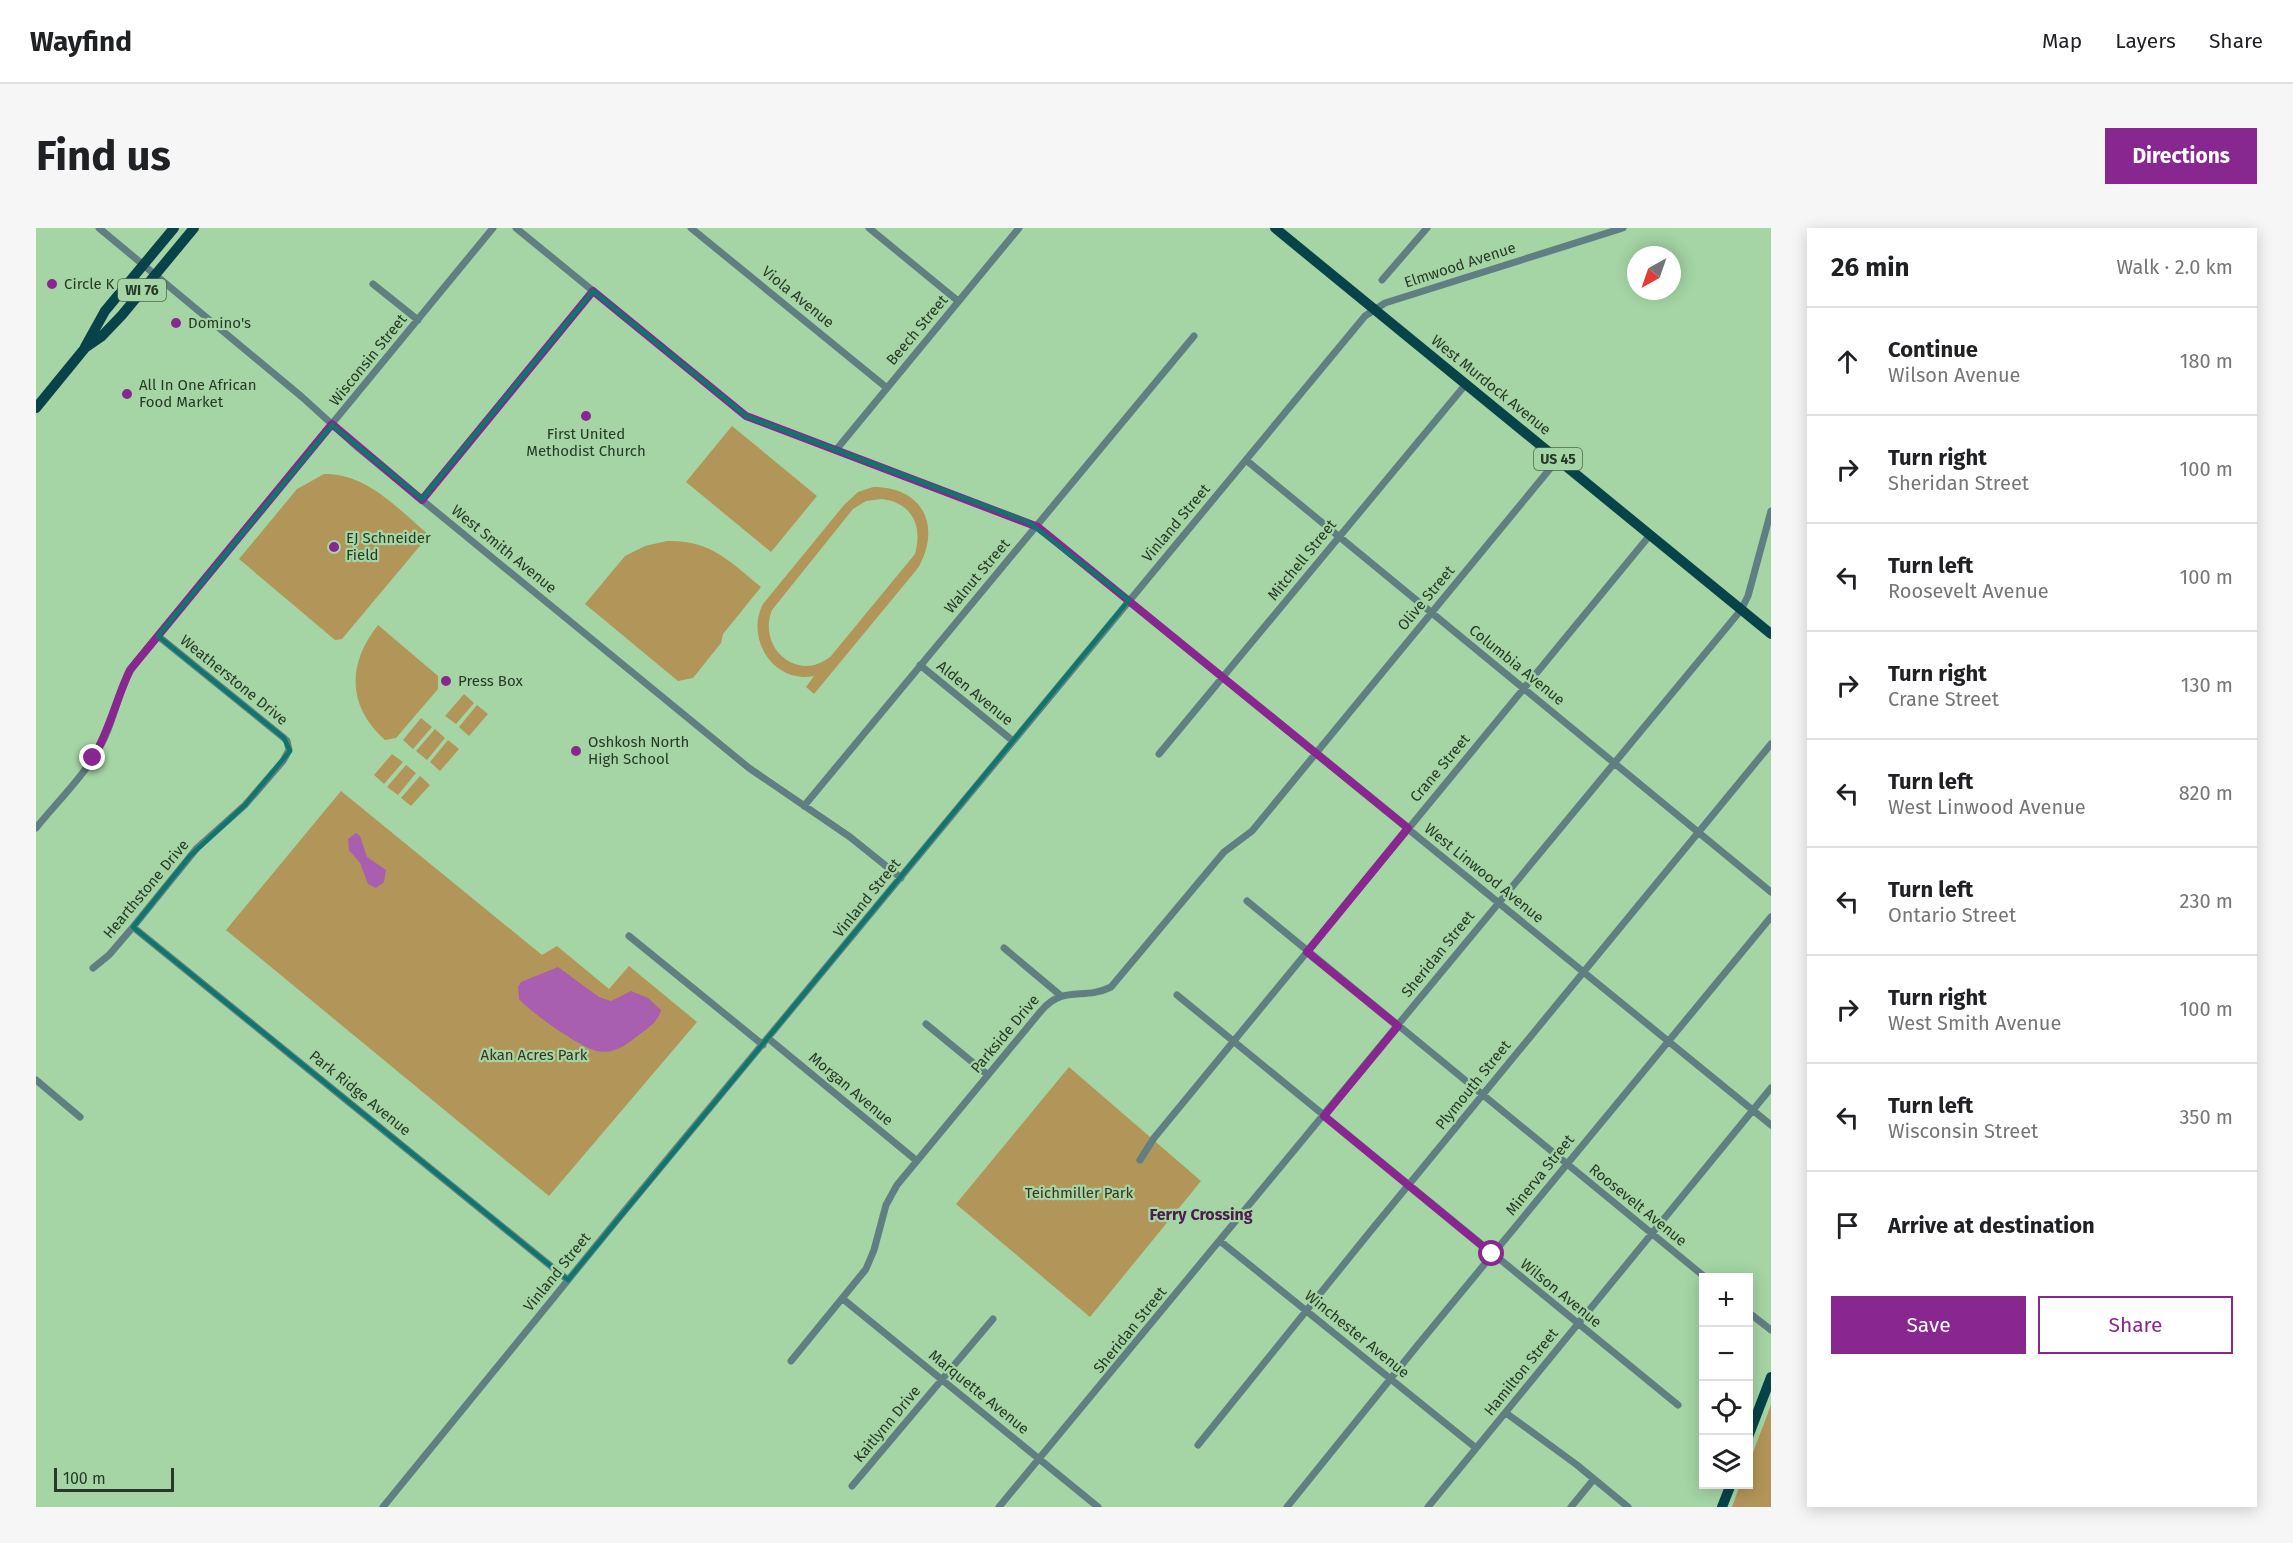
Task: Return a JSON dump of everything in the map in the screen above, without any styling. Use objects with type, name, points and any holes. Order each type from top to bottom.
[{"type":"main road","name":"WI 76","points":[[144,264],[174,228]]},
{"type":"main road","name":"WI 76","points":[[38,401],[85,348],[110,328],[194,228]]},
{"type":"main road","name":"West Murdock Avenue","points":[[1279,229],[1374,310],[1771,634]]},
{"type":"main road","points":[[85,348],[105,311],[144,264]]},
{"type":"main road","points":[[1750,1435],[1771,1377]]},
{"type":"main road","points":[[1722,1507],[1729,1489]]},
{"type":"street","name":"West Smith Avenue","points":[[99,228],[422,500],[749,768],[850,837],[901,878]]},
{"type":"street","name":"Wisconsin Street","points":[[36,828],[93,758],[107,733],[122,686],[130,670],[493,228]]},
{"type":"street","name":"West Linwood Avenue","points":[[516,228],[746,416],[1038,527],[1771,1125]]},
{"type":"street","name":"Viola Avenue","points":[[692,228],[886,388]]},
{"type":"street","points":[[869,228],[958,301]]},
{"type":"street","name":"Beech Street","points":[[836,450],[1019,228]]},
{"type":"street","points":[[1382,280],[1427,228]]},
{"type":"street","name":"Elmwood Avenue","points":[[1374,310],[1385,303],[1623,228]]},
{"type":"street","points":[[373,284],[418,320]]},
{"type":"street","points":[[422,500],[593,291]]},
{"type":"street","name":"Vinland Street","points":[[382,1507],[1129,600],[1365,316],[1374,310]]},
{"type":"street","name":"Walnut Street","points":[[804,806],[1038,527],[1194,336]]},
{"type":"street","name":"Mitchell Street","points":[[1159,754],[1466,384]]},
{"type":"street","name":"Olive Street","points":[[1316,753],[1558,459]]},
{"type":"street","name":"Columbia Avenue","points":[[1246,460],[1771,892]]},
{"type":"street","name":"Sheridan Street","points":[[999,1507],[1741,610],[1748,597],[1771,511]]},
{"type":"street","name":"Crane Street","points":[[1140,1160],[1154,1138],[1650,535]]},
{"type":"street","name":"Weatherstone Drive","points":[[158,636],[284,738],[289,748]]},
{"type":"street","name":"Alden Avenue","points":[[920,665],[1013,741]]},
{"type":"street","name":"Plymouth Street","points":[[1198,1444],[1771,744]]},
{"type":"street","name":"Hearthstone Drive","points":[[93,968],[109,955],[134,927],[190,856],[244,805],[283,761],[289,748]]},
{"type":"street","name":"Parkside Drive","points":[[791,1361],[861,1277],[870,1260],[888,1199],[897,1185],[1046,1004],[1060,995],[1097,993],[1111,987],[1224,852],[1252,831],[1316,753]]},
{"type":"street","name":"Roosevelt Avenue","points":[[1247,901],[1700,1273]]},
{"type":"street","name":"Minerva Street","points":[[1287,1507],[1492,1254],[1771,917]]},
{"type":"street","name":"Park Ridge Avenue","points":[[134,927],[568,1280]]},
{"type":"street","name":"Morgan Avenue","points":[[629,936],[917,1161]]},
{"type":"street","points":[[1004,948],[1060,995]]},
{"type":"street","name":"Wilson Avenue","points":[[1177,994],[1408,1186],[1678,1405]]},
{"type":"street","points":[[926,1024],[988,1075]]},
{"type":"street","points":[[36,1080],[80,1116]]},
{"type":"street","name":"Hamilton Street","points":[[1428,1507],[1771,1088]]},
{"type":"street","name":"Winchester Avenue","points":[[1220,1241],[1476,1448]]},
{"type":"street","name":"Marquette Avenue","points":[[843,1299],[1098,1507]]},
{"type":"street","points":[[1753,1315],[1771,1330]]},
{"type":"street","name":"Kaitlynn Drive","points":[[852,1486],[993,1319]]},
{"type":"street","points":[[1506,1413],[1628,1507]]},
{"type":"street","points":[[1571,1507],[1594,1479]]},
{"type":"highlighted area","points":[[593,291],[746,416],[1028,522],[1129,600],[568,1280],[133,927],[190,856],[245,805],[290,751],[284,738],[158,636],[332,425],[422,499]]},
{"type":"green space","points":[[732,426],[817,496],[771,552],[686,482]]},
{"type":"green space","name":"EJ Schneider Field","points":[[324,474],[340,475],[368,486],[381,494],[429,535],[342,639],[335,640],[239,559],[297,489]]},
{"type":"green space","points":[[873,487],[890,489],[916,502],[927,524],[928,538],[925,552],[918,568],[814,694],[806,687],[814,676],[799,677],[786,673],[766,656],[760,644],[758,617],[763,604],[844,505],[858,492]],"holes":[[[882,499],[901,505],[913,517],[917,534],[915,554],[831,656],[818,664],[806,666],[794,664],[784,658],[775,649],[770,637],[769,624],[772,610],[853,509],[866,501]]]},
{"type":"green space","points":[[667,541],[696,544],[708,548],[729,561],[761,587],[723,634],[721,643],[693,678],[678,681],[585,604],[625,556],[645,546]]},
{"type":"green space","points":[[378,625],[438,676],[438,689],[396,738],[385,740],[364,713],[358,699],[356,684],[361,655]]},
{"type":"green space","points":[[464,694],[474,703],[456,724],[445,716]]},
{"type":"green space","points":[[477,705],[488,714],[469,736],[459,727]]},
{"type":"green space","points":[[421,718],[432,727],[413,749],[403,740]]},
{"type":"green space","points":[[435,729],[445,738],[427,760],[416,751]]},
{"type":"green space","points":[[448,740],[459,749],[440,771],[430,762]]},
{"type":"green space","points":[[392,754],[403,762],[384,784],[374,775]]},
{"type":"green space","points":[[406,765],[416,773],[398,795],[387,787]]},
{"type":"green space","points":[[420,776],[430,785],[411,806],[401,798]]},
{"type":"green space","name":"Akan Acres Park","points":[[341,791],[542,955],[557,946],[609,989],[629,966],[697,1022],[549,1196],[226,930]]},
{"type":"green space","name":"Teichmiller Park","points":[[1069,1067],[1201,1181],[1090,1317],[956,1204]]},
{"type":"green space","points":[[1771,1405],[1771,1507],[1732,1507],[1739,1489],[1753,1489],[1753,1452]]},
{"type":"shaded area","points":[[356,833],[360,836],[367,857],[386,870],[384,882],[376,888],[368,884],[360,863],[349,850],[348,839]]},
{"type":"shaded area","points":[[558,967],[599,997],[611,1001],[631,991],[648,998],[661,1010],[660,1014],[650,1026],[620,1048],[603,1052],[590,1048],[556,1029],[519,999],[518,987],[521,982]]},
{"type":"place","name":"Circle K","points":[[52,284]]},
{"type":"place","name":"Domino's","points":[[176,323]]},
{"type":"place","name":"All In One African Food Market","points":[[127,394]]},
{"type":"place","name":"First United Methodist Church","points":[[586,416]]},
{"type":"place","name":"EJ Schneider Field","points":[[334,547]]},
{"type":"place","name":"Press Box","points":[[446,681]]},
{"type":"place","name":"Oshkosh North High School","points":[[576,751]]},
{"type":"district","name":"Ferry Crossing","points":[[1201,1214]]},
{"type":"route","points":[[93,758],[107,733],[122,686],[130,670],[332,424],[422,500],[593,291],[746,416],[1038,527],[1408,828],[1307,952],[1398,1026],[1324,1116],[1492,1254]]}]
